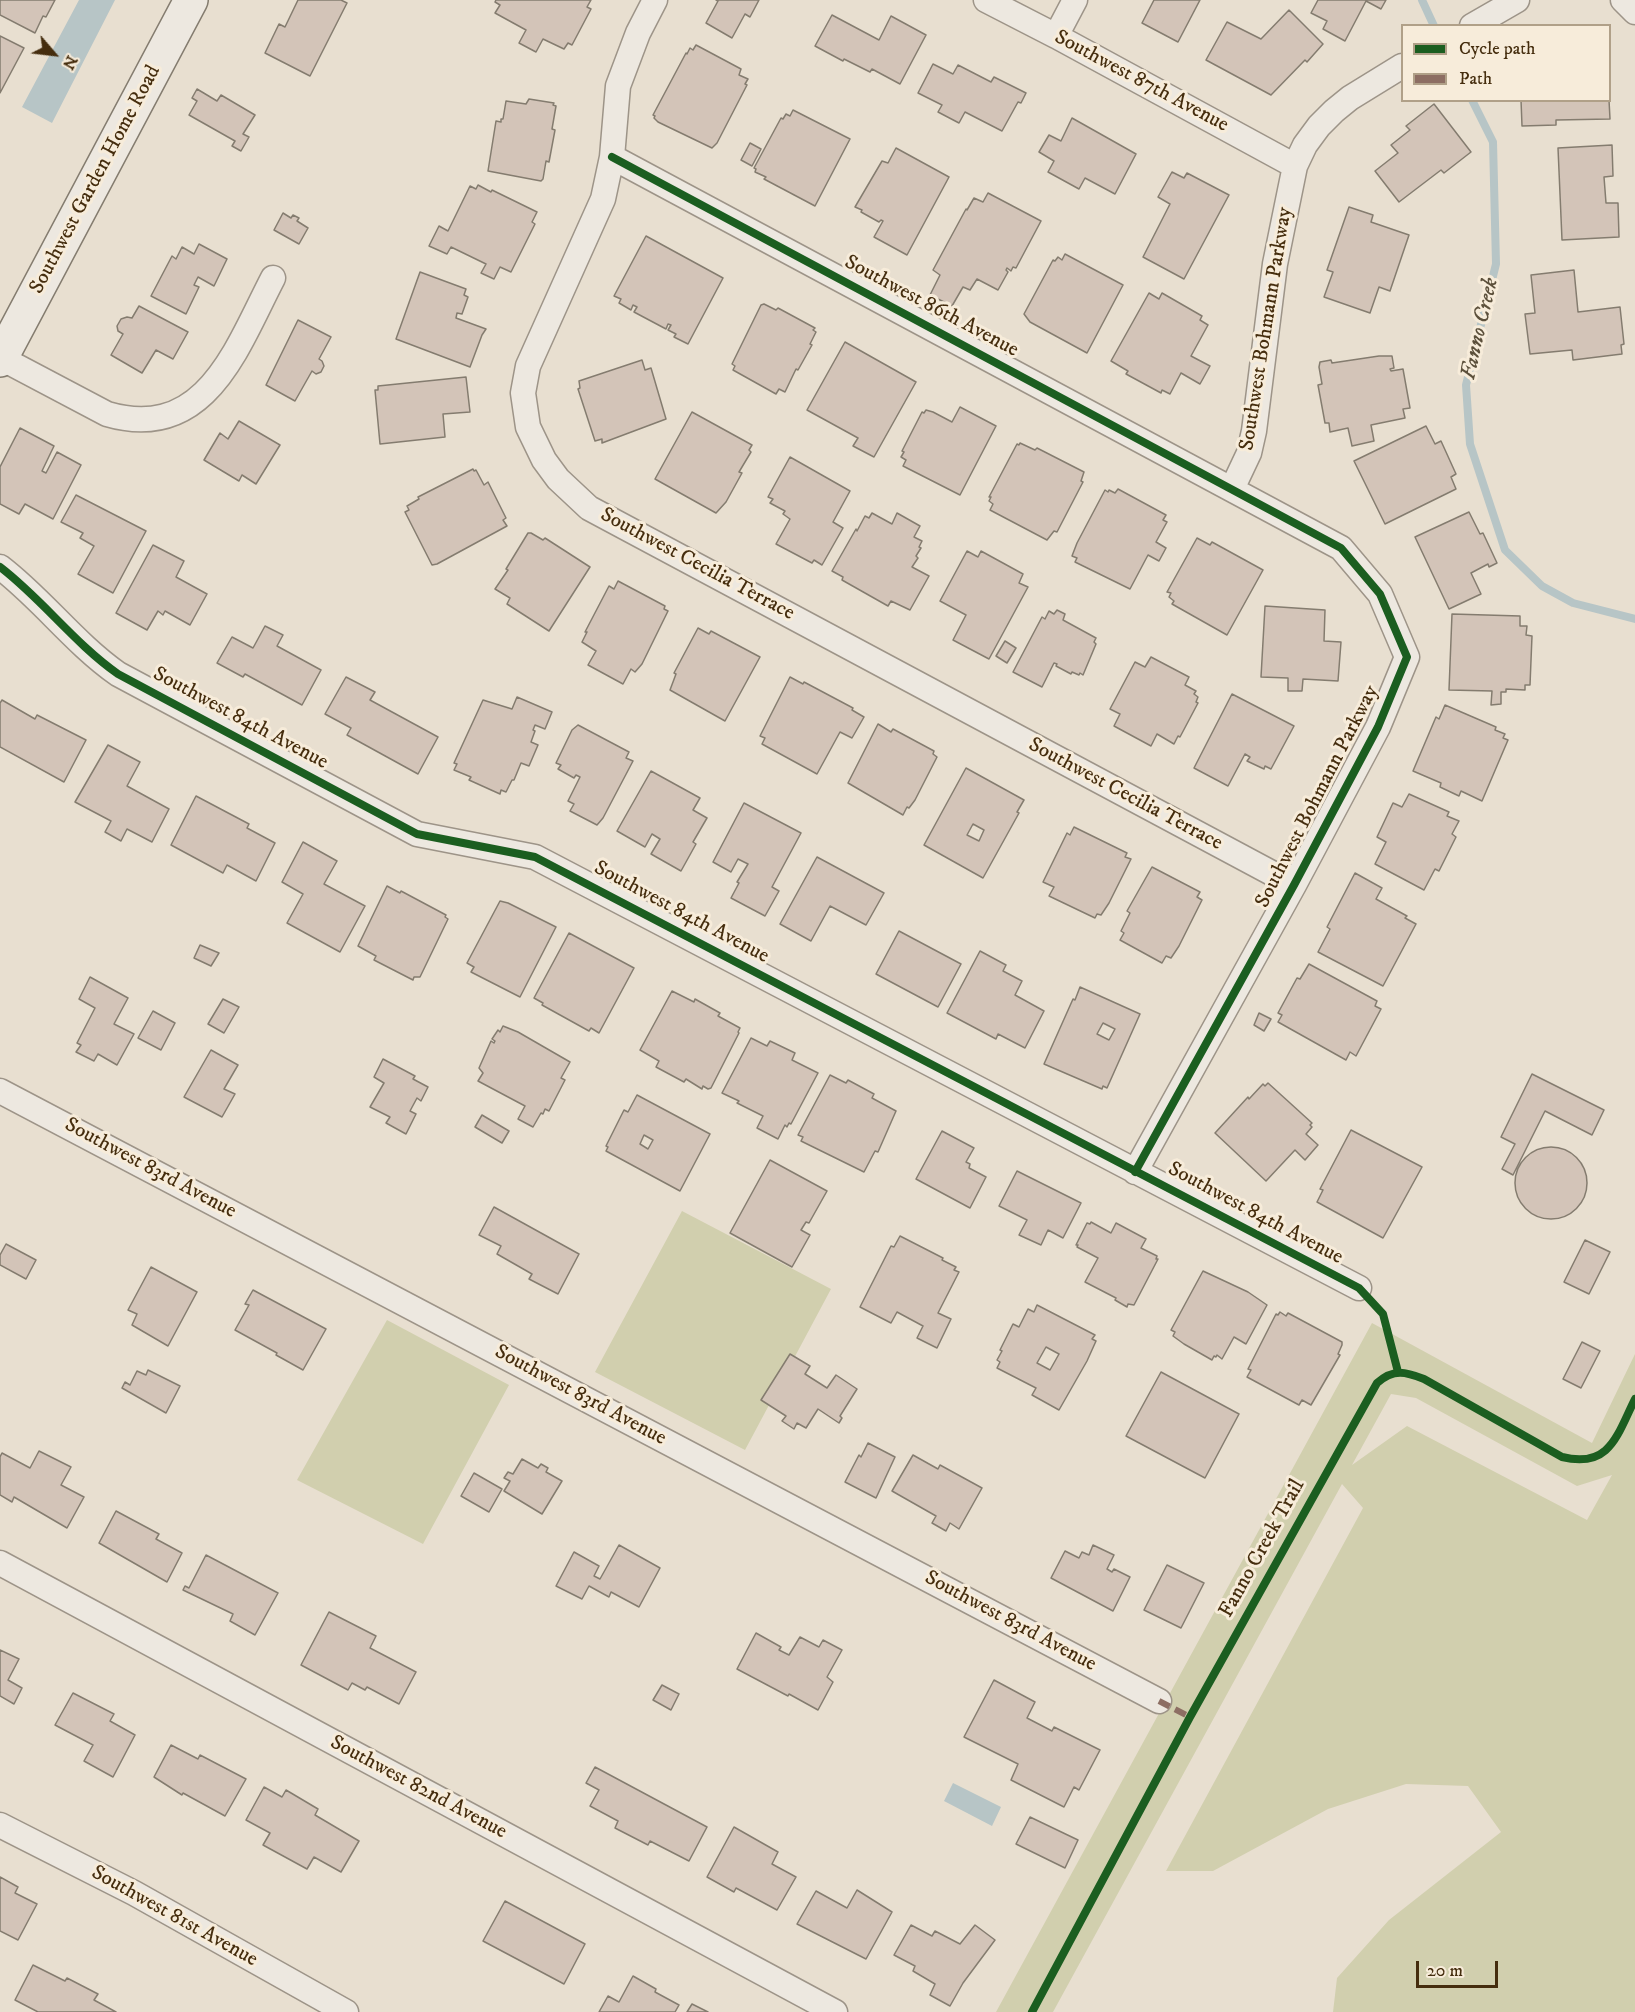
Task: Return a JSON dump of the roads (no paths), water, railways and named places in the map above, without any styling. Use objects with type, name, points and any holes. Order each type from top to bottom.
[{"type":"main road","name":"Southwest Garden Home Road","points":[[0,359],[191,0]]},
{"type":"street","name":"Southwest Cecilia Terrace","points":[[655,0],[626,60],[618,86],[612,157],[603,199],[528,366],[524,393],[528,428],[544,459],[558,479],[590,508],[1294,885]]},
{"type":"street","name":"Southwest 87th Avenue","points":[[986,0],[1295,166]]},
{"type":"street","points":[[1056,36],[1075,0]]},
{"type":"street","points":[[1481,20],[1517,0]]},
{"type":"street","points":[[1623,0],[1635,12]]},
{"type":"street","name":"Southwest Bohmann Parkway","points":[[1135,1172],[1294,885],[1378,727],[1407,657],[1380,594],[1341,548],[1232,489],[1249,453],[1254,431],[1275,264],[1295,166],[1305,145],[1334,111],[1350,98],[1401,67]]},
{"type":"street","name":"Southwest 86th Avenue","points":[[612,157],[1232,489]]},
{"type":"street","points":[[0,359],[107,414],[135,419],[170,415],[188,407],[214,383],[227,366],[273,278]]},
{"type":"street","name":"Southwest 84th Avenue","points":[[0,567],[19,582],[96,658],[118,674],[417,834],[535,857],[1359,1288]]},
{"type":"street","name":"Southwest 83rd Avenue","points":[[0,1091],[1159,1701]]},
{"type":"street","name":"Southwest 82nd Avenue","points":[[0,1563],[835,2012]]},
{"type":"street","name":"Southwest 81st Avenue","points":[[0,1824],[134,1893],[346,2012]]},
{"type":"waterway","name":"Fanno Creek","points":[[1422,0],[1433,24]]},
{"type":"waterway","name":"Fanno Creek","points":[[1473,102],[1493,142],[1496,264],[1466,385],[1470,444],[1505,550],[1542,586],[1573,603],[1635,619]]}]
